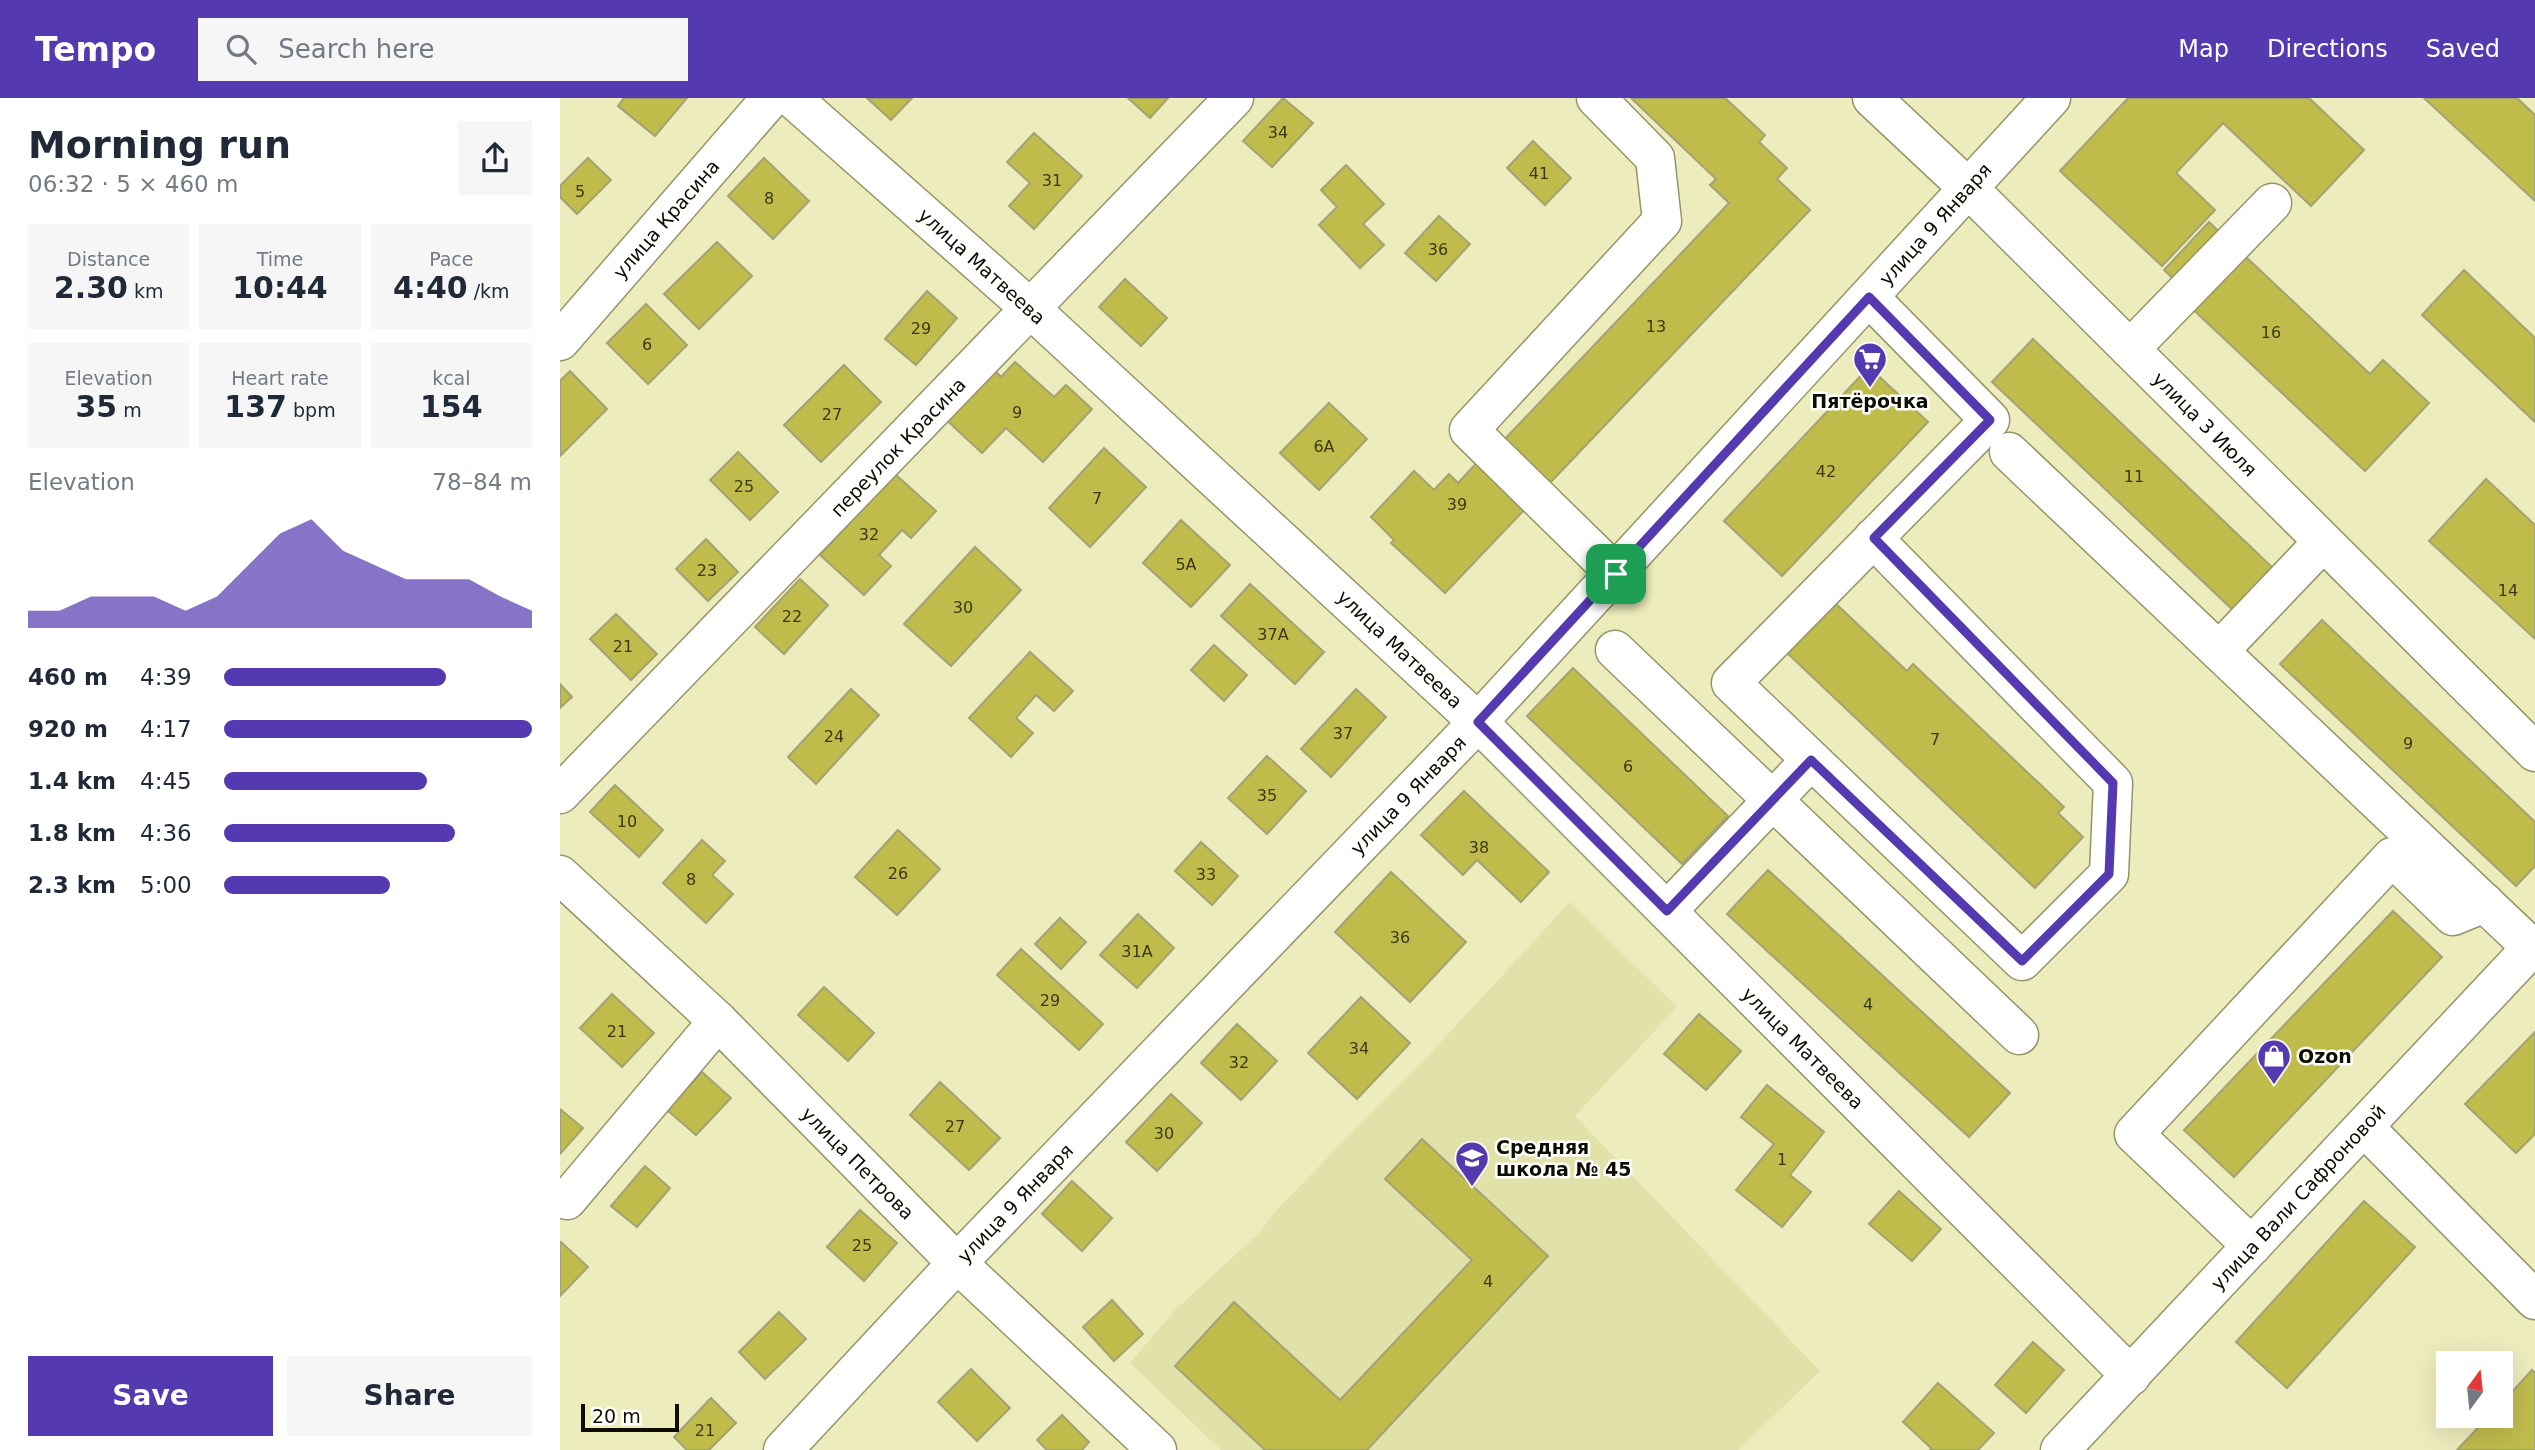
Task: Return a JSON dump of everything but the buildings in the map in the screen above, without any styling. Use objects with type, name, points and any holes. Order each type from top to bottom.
[{"type":"street","name":"улица Красина","points":[[560,341],[771,98]]},
{"type":"street","name":"улица Матвеева","points":[[792,98],[1032,310],[1478,722],[2131,1376]]},
{"type":"street","name":"переулок Красина","points":[[560,794],[1032,310],[1234,98]]},
{"type":"street","points":[[1596,98],[1655,158],[1662,221],[1469,430],[1616,574]]},
{"type":"street","name":"улица 3 Июля","points":[[1872,98],[1967,187],[2535,752]]},
{"type":"street","name":"улица 9 Января","points":[[783,1450],[957,1263],[1478,722],[2051,98]]},
{"type":"street","points":[[2130,349],[2272,203]]},
{"type":"street","points":[[1869,297],[1990,420],[1731,683],[2022,961],[2109,874],[2113,783],[1874,538]]},
{"type":"street","points":[[2009,452],[2533,946]]},
{"type":"street","points":[[2219,651],[2323,542]]},
{"type":"street","points":[[1615,650],[2019,1035]]},
{"type":"street","points":[[1667,911],[1811,760]]},
{"type":"street","points":[[2252,1246],[2134,1134],[2392,856],[2453,916],[2485,903]]},
{"type":"street","name":"улица Петрова","points":[[560,875],[718,1021],[957,1263],[1157,1450]]},
{"type":"street","name":"улица Вали Сафроновой","points":[[2060,1450],[2533,946]]},
{"type":"street","points":[[567,1200],[718,1021]]},
{"type":"street","points":[[2364,1127],[2535,1300]]},
{"type":"shaded area","name":"Средняя школа № 45","points":[[1570,902],[1677,1007],[1575,1116],[1820,1371],[1738,1450],[1221,1450],[1130,1363],[1175,1310],[1258,1234],[1280,1206],[1428,1056]]},
{"type":"place","name":"Пятёрочка","points":[[1870,389]]},
{"type":"place","name":"Ozon","points":[[2274,1086]]},
{"type":"place","name":"Средняя школа № 45","points":[[1472,1188]]},
{"type":"route","points":[[1869,297],[1990,420],[1874,538],[2113,783],[2109,874],[2022,961],[1811,760],[1667,911],[1478,722],[1616,574],[1869,297]]}]
